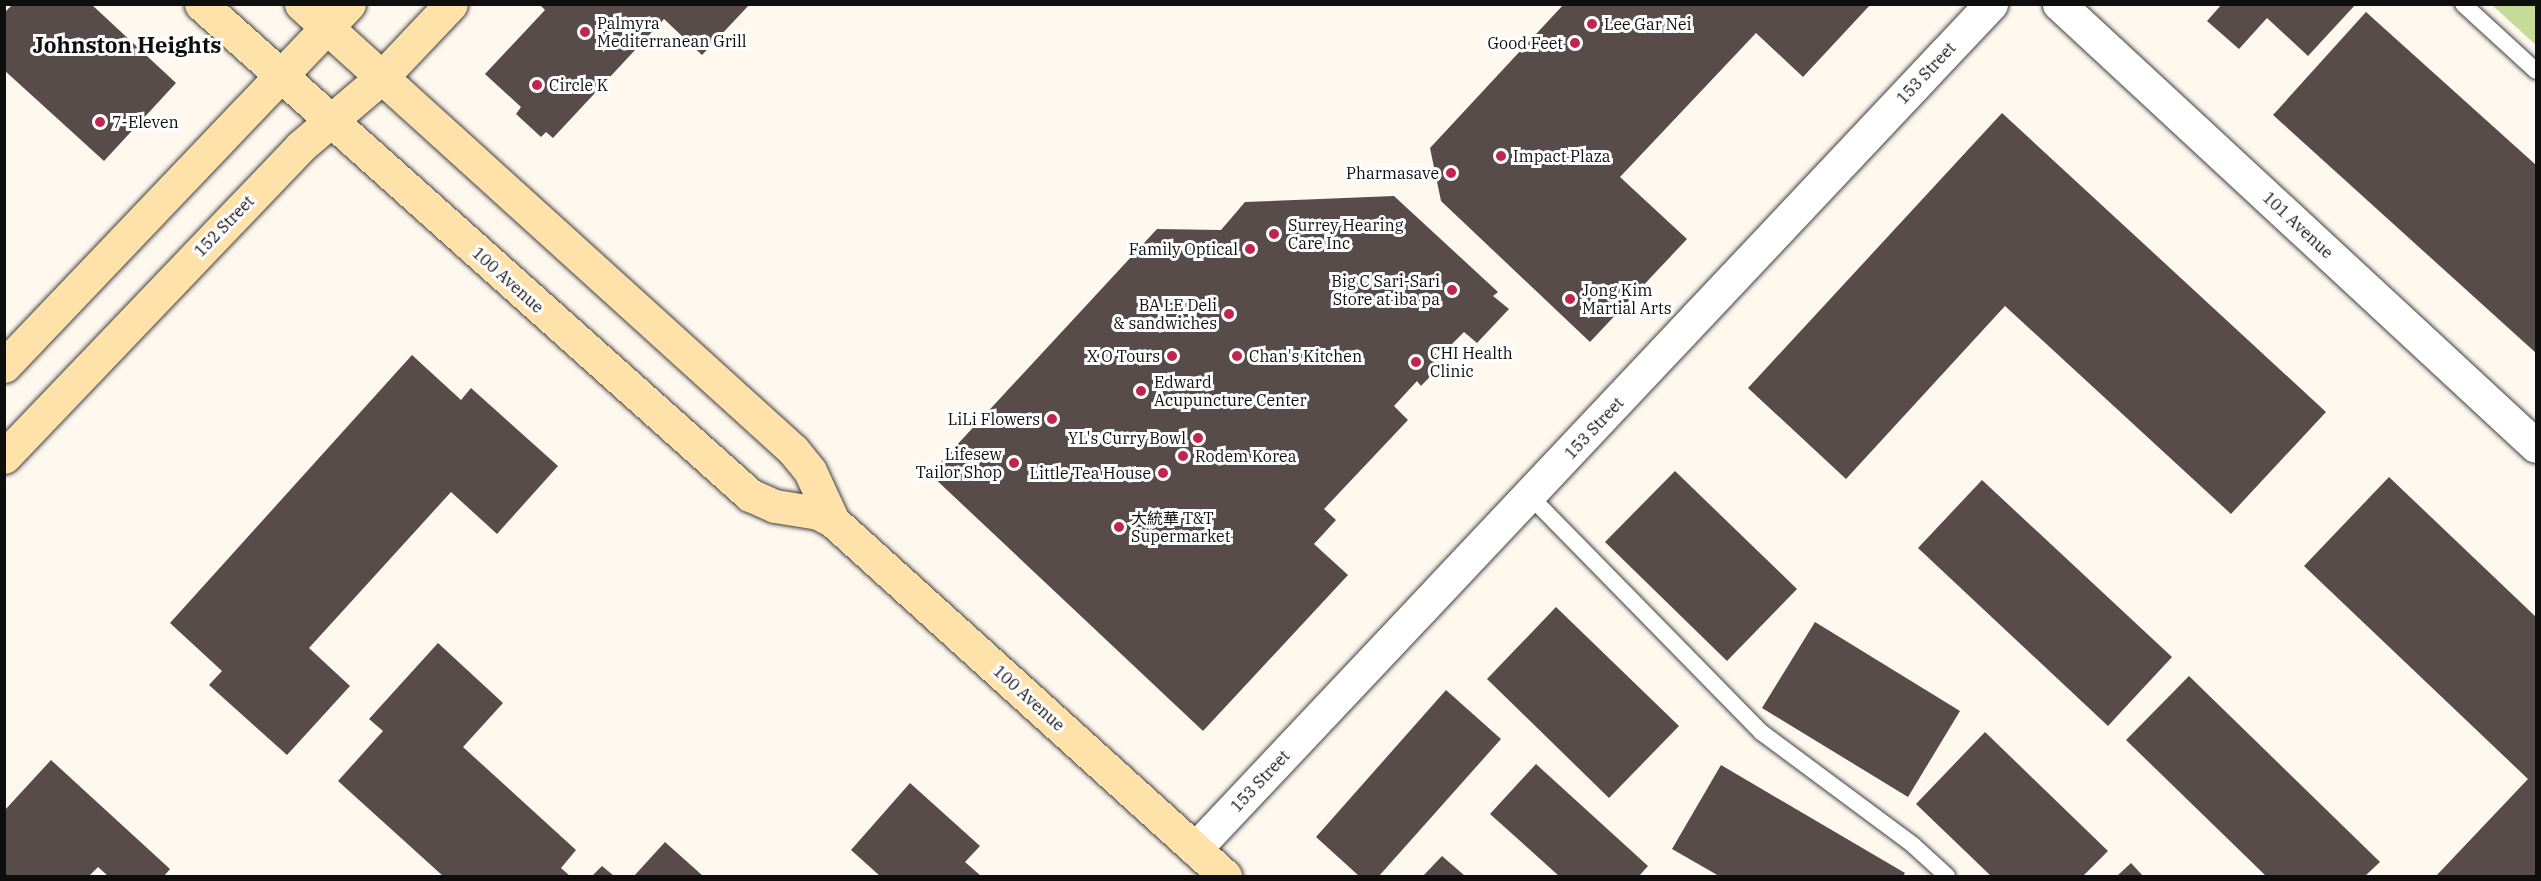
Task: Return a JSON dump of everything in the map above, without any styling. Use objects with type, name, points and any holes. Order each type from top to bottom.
[{"type":"main road","name":"100 Avenue","points":[[201,4],[750,495],[775,506],[818,513],[833,521],[1225,876]]},
{"type":"main road","name":"100 Avenue","points":[[301,4],[338,16],[382,77],[793,450],[810,471],[833,521]]},
{"type":"main road","name":"152 Street","points":[[4,457],[292,155],[382,77],[451,4]]},
{"type":"main road","points":[[4,366],[338,16]]},
{"type":"street","name":"153 Street","points":[[1195,849],[1991,4]]},
{"type":"street","name":"101 Avenue","points":[[2059,4],[2536,446]]},
{"type":"lane","points":[[2463,4],[2536,71]]},
{"type":"lane","points":[[1530,496],[1761,732],[1913,845],[1947,876]]},
{"type":"green space","points":[[2492,5],[2536,5],[2536,45]]},
{"type":"building","name":"7-Eleven","points":[[13,4],[91,4],[176,83],[104,161],[4,70],[4,13]]},
{"type":"building","points":[[539,4],[750,4],[702,55],[664,19],[553,138],[546,132],[541,137],[516,114],[521,107],[485,74],[545,10]]},
{"type":"building","points":[[1564,4],[1871,4],[1803,77],[1756,33],[1620,177],[1687,239],[1590,342],[1441,201],[1430,148]]},
{"type":"building","points":[[2222,4],[2356,4],[2308,56],[2267,18],[2239,49],[2207,21]]},
{"type":"building","points":[[2366,12],[2536,165],[2536,353],[2273,115]]},
{"type":"building","points":[[2002,113],[2326,412],[2231,514],[2005,306],[1846,479],[1748,388]]},
{"type":"building","points":[[1394,196],[1498,292],[1493,296],[1509,309],[1477,343],[1464,332],[1443,353],[1448,358],[1421,386],[1417,381],[1394,406],[1408,420],[1324,509],[1336,520],[1314,544],[1348,575],[1203,731],[930,474],[1157,229],[1221,230],[1245,202]]},
{"type":"building","points":[[412,355],[461,400],[471,388],[558,466],[497,534],[451,492],[309,648],[350,686],[287,755],[209,685],[222,671],[170,623]]},
{"type":"building","points":[[1675,471],[1797,589],[1727,661],[1605,542]]},
{"type":"building","points":[[2389,477],[2536,617],[2536,876],[2436,876],[2528,779],[2304,566]]},
{"type":"building","points":[[1982,480],[2172,657],[2108,726],[1918,548]]},
{"type":"building","points":[[1556,607],[1679,726],[1609,798],[1487,679]]},
{"type":"building","points":[[1815,622],[1960,711],[1908,797],[1762,708]]},
{"type":"building","points":[[438,643],[503,703],[463,747],[576,850],[561,868],[570,876],[443,876],[338,781],[383,731],[369,719]]},
{"type":"building","points":[[2189,676],[2380,862],[2365,876],[2266,876],[2126,740]]},
{"type":"building","points":[[1446,690],[1501,739],[1379,876],[1359,876],[1316,837]]},
{"type":"building","points":[[1985,732],[2108,851],[2083,876],[1991,876],[1916,804]]},
{"type":"building","points":[[51,760],[170,869],[164,876],[108,876],[98,867],[89,876],[4,876],[4,811]]},
{"type":"building","points":[[1536,764],[1648,866],[1639,876],[1559,876],[1490,814]]},
{"type":"building","points":[[1721,765],[1905,873],[1903,876],[1719,876],[1672,849]]},
{"type":"building","points":[[910,783],[980,846],[965,862],[981,876],[880,876],[851,850]]},
{"type":"building","points":[[665,842],[703,876],[634,876]]},
{"type":"building","points":[[1442,856],[1465,876],[1423,876]]},
{"type":"building","points":[[2131,863],[2143,876],[2117,876]]},
{"type":"building","points":[[602,866],[614,876],[592,876]]},
{"type":"place","name":"Lee Gar Nei","points":[[1592,24]]},
{"type":"place","name":"Palmyra Mediterranean Grill","points":[[585,32]]},
{"type":"place","name":"Good Feet","points":[[1575,43]]},
{"type":"place","name":"Circle K","points":[[537,85]]},
{"type":"place","name":"7-Eleven","points":[[100,122]]},
{"type":"place","name":"Impact Plaza","points":[[1501,156]]},
{"type":"place","name":"Pharmasave","points":[[1451,173]]},
{"type":"place","name":"Surrey Hearing Care Inc","points":[[1274,234]]},
{"type":"place","name":"Family Optical","points":[[1250,249]]},
{"type":"place","name":"Big C Sari-Sari Store at iba pa","points":[[1452,290]]},
{"type":"place","name":"Jong Kim Martial Arts","points":[[1570,299]]},
{"type":"place","name":"BA LE Deli & sandwiches","points":[[1229,314]]},
{"type":"place","name":"X O Tours","points":[[1172,356]]},
{"type":"place","name":"Chan's Kitchen","points":[[1237,356]]},
{"type":"place","name":"CHI Health Clinic","points":[[1416,362]]},
{"type":"place","name":"Edward Acupuncture Center","points":[[1141,391]]},
{"type":"place","name":"LiLi Flowers","points":[[1052,419]]},
{"type":"place","name":"YL's Curry Bowl","points":[[1198,438]]},
{"type":"place","name":"Rodem Korea","points":[[1183,456]]},
{"type":"place","name":"Lifesew Tailor Shop","points":[[1014,463]]},
{"type":"place","name":"Little Tea House","points":[[1163,473]]},
{"type":"place","name":"大統華 T&T Supermarket","points":[[1119,527]]},
{"type":"district","name":"Johnston Heights","points":[[127,45]]}]
